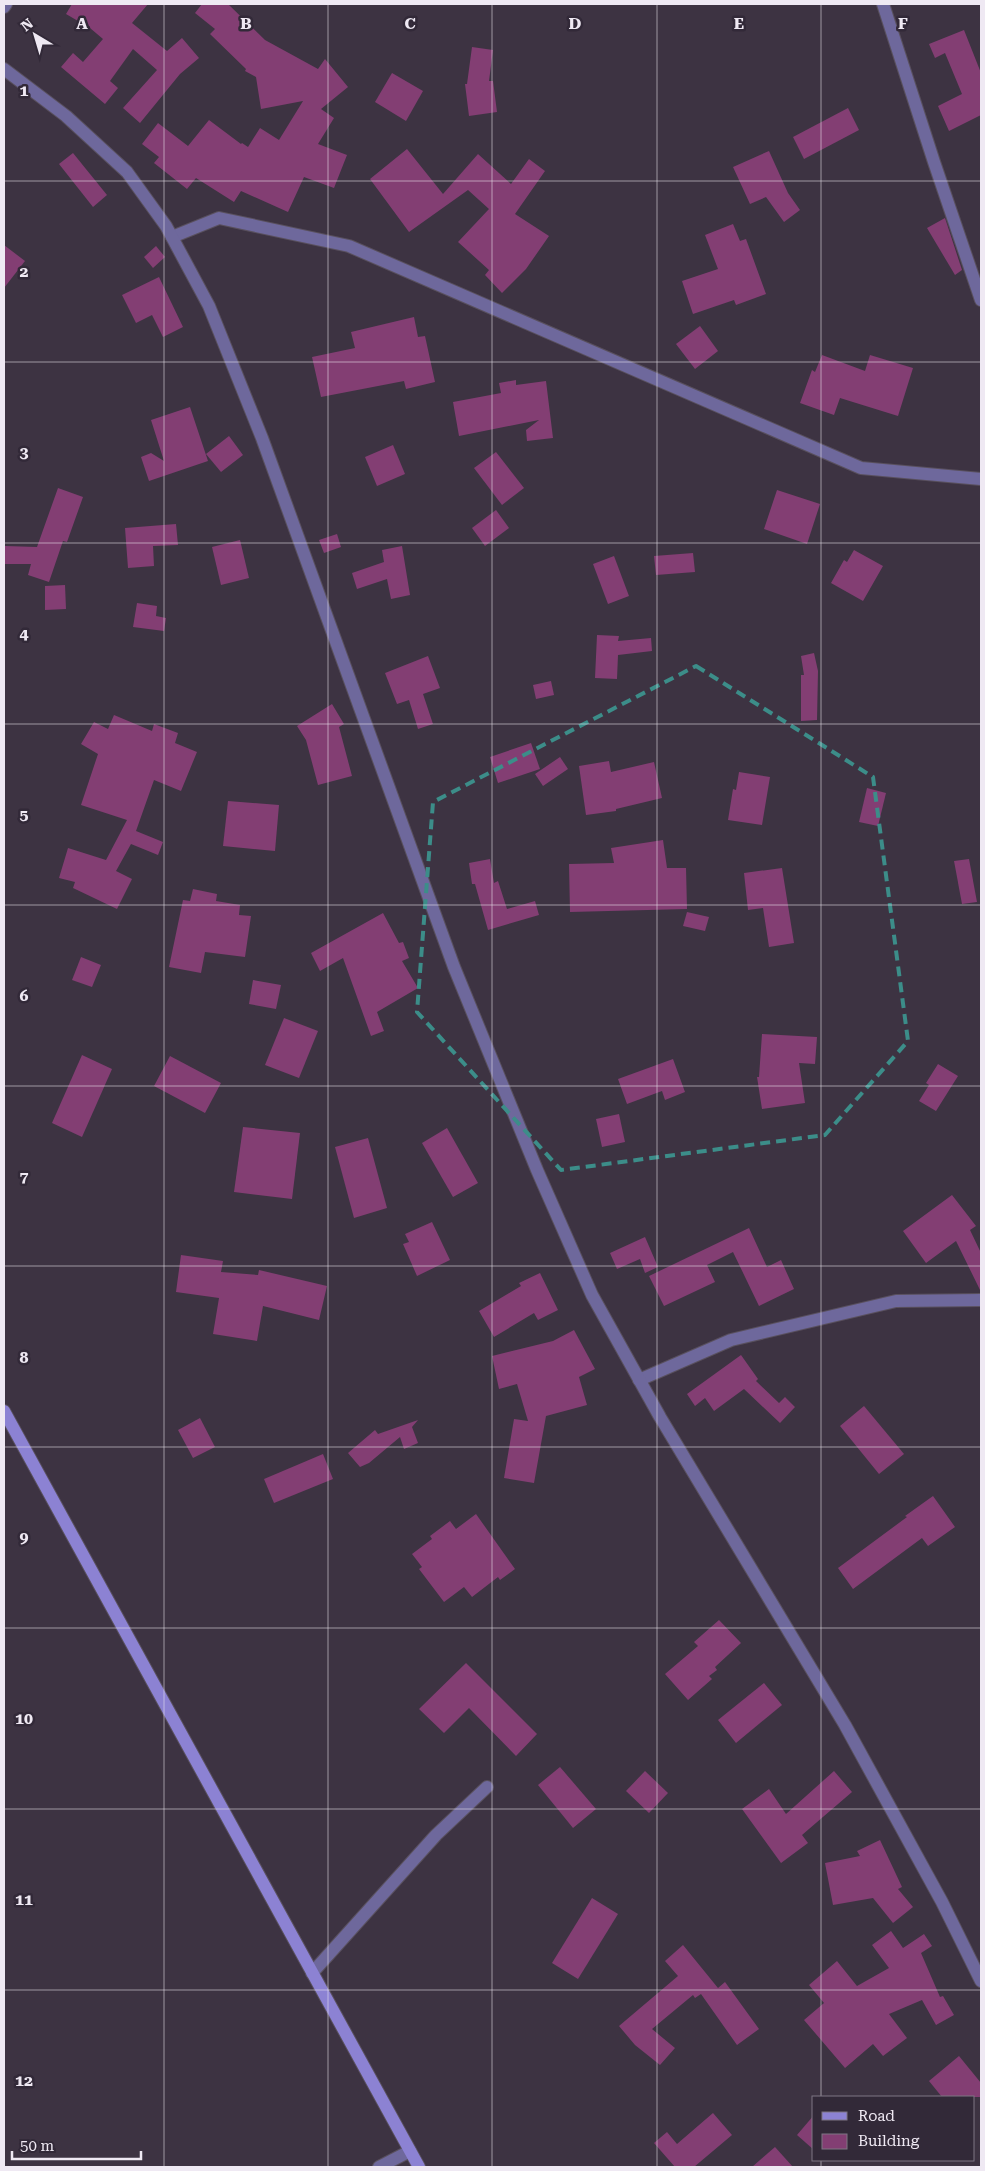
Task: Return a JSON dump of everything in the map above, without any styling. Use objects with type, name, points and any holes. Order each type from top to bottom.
[{"type":"main road","points":[[4,1411],[419,2167]]},
{"type":"street","points":[[883,4],[981,300]]},
{"type":"street","points":[[4,69],[66,116],[126,172],[166,226],[209,306],[262,438],[454,967],[533,1161],[592,1295],[640,1380],[845,1725],[942,1902],[981,1981]]},
{"type":"street","points":[[172,237],[219,218],[349,246],[861,468],[981,479]]},
{"type":"street","points":[[640,1380],[731,1340],[896,1300],[981,1300]]},
{"type":"street","points":[[312,1973],[436,1835],[487,1787]]},
{"type":"street","points":[[379,2167],[410,2151]]},
{"type":"highlighted area","points":[[696,666],[873,777],[908,1041],[825,1135],[561,1170],[417,1012],[433,802]]},
{"type":"building","points":[[72,4],[148,4],[132,23],[167,51],[182,38],[199,58],[180,74],[140,123],[123,108],[157,70],[133,49],[110,81],[118,88],[105,104],[61,67],[73,53],[83,62],[103,39],[90,28],[66,14]]},
{"type":"building","points":[[202,4],[228,4],[265,40],[318,69],[325,59],[348,87],[321,109],[334,118],[318,144],[347,155],[334,188],[304,177],[288,212],[241,191],[234,202],[196,178],[187,189],[154,163],[159,157],[142,144],[158,123],[188,146],[209,120],[241,144],[248,147],[260,128],[279,140],[303,101],[261,109],[256,77],[245,71],[246,69],[210,34],[215,29],[195,13]]},
{"type":"building","points":[[964,30],[981,73],[981,115],[949,131],[938,106],[962,94],[945,53],[935,58],[929,44]]},
{"type":"building","points":[[472,47],[493,50],[489,81],[493,81],[497,112],[469,116],[465,84],[467,84]]},
{"type":"building","points":[[392,73],[423,91],[406,121],[375,102]]},
{"type":"building","points":[[848,108],[859,130],[804,159],[793,137]]},
{"type":"building","points":[[407,149],[443,194],[478,154],[511,184],[529,159],[545,171],[515,214],[549,236],[526,269],[502,293],[485,275],[489,270],[458,242],[489,209],[468,190],[409,232],[370,179]]},
{"type":"building","points":[[769,151],[788,193],[800,210],[784,222],[766,197],[750,204],[733,167]]},
{"type":"building","points":[[73,153],[107,195],[93,207],[59,164]]},
{"type":"building","points":[[945,218],[962,270],[955,275],[927,228]]},
{"type":"building","points":[[733,224],[740,241],[746,239],[766,294],[736,305],[734,300],[693,314],[682,281],[718,269],[705,235]]},
{"type":"building","points":[[4,245],[25,261],[4,288]]},
{"type":"building","points":[[156,246],[165,257],[153,268],[144,257]]},
{"type":"building","points":[[159,277],[183,327],[163,337],[152,315],[136,323],[122,295]]},
{"type":"building","points":[[414,317],[418,337],[425,336],[435,382],[406,389],[404,381],[321,397],[312,357],[355,348],[351,332]]},
{"type":"building","points":[[700,326],[718,351],[695,369],[676,344]]},
{"type":"building","points":[[822,355],[865,371],[870,355],[913,368],[898,416],[840,398],[834,415],[800,403],[812,370],[815,372]]},
{"type":"building","points":[[516,380],[516,385],[546,381],[553,438],[527,441],[526,430],[539,420],[459,436],[453,402],[501,393],[499,383]]},
{"type":"building","points":[[190,407],[208,461],[149,481],[141,457],[151,453],[164,461],[151,420]]},
{"type":"building","points":[[229,436],[243,455],[221,472],[206,454]]},
{"type":"building","points":[[393,445],[405,474],[377,486],[365,457]]},
{"type":"building","points":[[496,452],[524,488],[502,505],[474,468]]},
{"type":"building","points":[[58,488],[83,497],[67,542],[63,541],[49,582],[28,575],[31,564],[4,564],[5,546],[37,547]]},
{"type":"building","points":[[777,490],[820,504],[807,544],[764,529]]},
{"type":"building","points":[[496,510],[509,528],[485,546],[472,528]]},
{"type":"building","points":[[176,524],[178,545],[153,546],[154,566],[128,568],[125,528]]},
{"type":"building","points":[[337,534],[341,547],[324,553],[319,540]]},
{"type":"building","points":[[240,540],[249,578],[221,585],[212,547]]},
{"type":"building","points":[[402,546],[410,595],[391,599],[387,579],[357,589],[352,573],[384,562],[382,550]]},
{"type":"building","points":[[854,550],[883,566],[863,601],[831,583],[844,560],[847,562]]},
{"type":"building","points":[[693,553],[695,572],[656,575],[654,556]]},
{"type":"building","points":[[614,556],[629,596],[608,604],[593,564]]},
{"type":"building","points":[[65,585],[66,609],[45,610],[45,586]]},
{"type":"building","points":[[137,603],[157,606],[156,616],[166,618],[164,631],[133,627]]},
{"type":"building","points":[[597,635],[619,636],[618,641],[651,638],[652,651],[618,655],[617,679],[595,678]]},
{"type":"building","points":[[814,653],[818,671],[817,720],[801,721],[801,675],[804,675],[801,656]]},
{"type":"building","points":[[428,656],[440,688],[423,694],[433,724],[418,729],[409,700],[397,704],[385,673]]},
{"type":"building","points":[[551,681],[554,695],[536,699],[533,685]]},
{"type":"building","points":[[332,704],[344,724],[339,727],[352,776],[318,785],[306,740],[297,726]]},
{"type":"building","points":[[114,715],[152,731],[154,724],[178,733],[175,743],[197,752],[181,791],[154,780],[136,831],[163,842],[158,855],[131,844],[116,871],[132,879],[117,909],[73,888],[75,882],[59,878],[68,848],[106,860],[127,820],[81,805],[98,754],[81,744],[94,722],[108,729]]},
{"type":"building","points":[[531,743],[540,769],[498,783],[490,757]]},
{"type":"building","points":[[560,757],[568,769],[543,786],[535,774]]},
{"type":"building","points":[[609,761],[611,772],[654,762],[662,798],[616,809],[616,811],[586,815],[579,766]]},
{"type":"building","points":[[739,772],[770,777],[762,825],[728,820],[733,789],[736,790]]},
{"type":"building","points":[[867,788],[886,793],[878,826],[859,822]]},
{"type":"building","points":[[228,801],[279,805],[275,851],[223,846]]},
{"type":"building","points":[[663,840],[667,868],[686,868],[687,909],[570,912],[569,864],[614,863],[611,848]]},
{"type":"building","points":[[490,859],[494,883],[498,881],[507,909],[535,901],[539,915],[488,930],[475,884],[472,884],[469,863]]},
{"type":"building","points":[[969,859],[977,902],[962,904],[954,861]]},
{"type":"building","points":[[782,868],[794,943],[769,947],[763,908],[748,910],[744,873]]},
{"type":"building","points":[[193,889],[217,894],[216,901],[240,905],[239,915],[251,916],[245,957],[205,952],[201,973],[169,967],[183,900],[190,901]]},
{"type":"building","points":[[687,912],[709,917],[705,931],[683,926]]},
{"type":"building","points":[[383,913],[399,943],[403,942],[409,958],[402,961],[418,988],[377,1012],[384,1031],[371,1036],[343,958],[320,971],[311,953]]},
{"type":"building","points":[[81,957],[101,965],[92,987],[72,980]]},
{"type":"building","points":[[253,980],[281,985],[276,1009],[249,1004]]},
{"type":"building","points":[[284,1018],[318,1031],[299,1078],[265,1065]]},
{"type":"building","points":[[762,1034],[817,1037],[815,1064],[799,1063],[805,1103],[762,1109],[757,1077],[759,1077]]},
{"type":"building","points":[[82,1055],[112,1069],[82,1137],[52,1123]]},
{"type":"building","points":[[170,1056],[221,1083],[205,1113],[154,1086]]},
{"type":"building","points":[[673,1059],[685,1092],[665,1100],[662,1091],[627,1104],[618,1079]]},
{"type":"building","points":[[938,1064],[958,1076],[936,1111],[919,1101],[929,1085],[926,1083]]},
{"type":"building","points":[[619,1114],[625,1142],[602,1147],[596,1119]]},
{"type":"building","points":[[243,1127],[300,1133],[292,1199],[234,1192]]},
{"type":"building","points":[[447,1128],[478,1183],[453,1197],[422,1143]]},
{"type":"building","points":[[368,1138],[387,1208],[354,1218],[335,1147]]},
{"type":"building","points":[[952,1195],[976,1226],[970,1230],[981,1253],[981,1292],[956,1241],[926,1263],[903,1231]]},
{"type":"building","points":[[432,1222],[450,1260],[417,1276],[403,1244],[409,1242],[405,1234]]},
{"type":"building","points":[[749,1228],[767,1267],[781,1260],[794,1289],[759,1306],[733,1252],[707,1265],[715,1282],[664,1306],[649,1276]]},
{"type":"building","points":[[645,1237],[658,1267],[645,1273],[640,1259],[617,1269],[610,1253]]},
{"type":"building","points":[[181,1255],[223,1261],[221,1272],[258,1275],[259,1270],[327,1286],[319,1320],[263,1306],[257,1341],[213,1334],[219,1298],[176,1292]]},
{"type":"building","points":[[540,1273],[558,1310],[538,1320],[534,1313],[494,1337],[479,1311],[521,1286],[519,1283]]},
{"type":"building","points":[[574,1330],[595,1369],[579,1377],[587,1405],[546,1416],[534,1483],[504,1478],[514,1419],[528,1421],[517,1384],[499,1389],[492,1356],[553,1341]]},
{"type":"building","points":[[741,1355],[758,1379],[756,1381],[779,1403],[785,1397],[795,1407],[780,1423],[744,1389],[714,1411],[705,1398],[695,1406],[687,1394]]},
{"type":"building","points":[[864,1406],[904,1454],[879,1474],[840,1426]]},
{"type":"building","points":[[200,1418],[215,1447],[193,1458],[178,1430]]},
{"type":"building","points":[[418,1420],[412,1427],[418,1443],[404,1449],[400,1437],[369,1463],[360,1467],[348,1453],[375,1430],[378,1434]]},
{"type":"building","points":[[323,1454],[333,1479],[274,1503],[264,1479]]},
{"type":"building","points":[[933,1496],[955,1527],[928,1546],[922,1538],[853,1589],[838,1568]]},
{"type":"building","points":[[476,1514],[515,1569],[500,1580],[498,1577],[472,1597],[464,1587],[444,1602],[419,1569],[422,1567],[412,1554],[432,1539],[430,1536],[450,1521],[456,1529]]},
{"type":"building","points":[[719,1620],[741,1643],[715,1667],[717,1670],[709,1676],[712,1679],[688,1700],[665,1674],[698,1646],[694,1642]]},
{"type":"building","points":[[466,1663],[537,1734],[516,1756],[469,1708],[444,1733],[419,1709]]},
{"type":"building","points":[[764,1683],[782,1705],[736,1743],[718,1720]]},
{"type":"building","points":[[560,1767],[596,1809],[573,1828],[538,1785]]},
{"type":"building","points":[[645,1771],[668,1793],[649,1813],[626,1791]]},
{"type":"building","points":[[834,1771],[852,1792],[802,1835],[808,1843],[781,1863],[742,1809],[769,1789],[786,1814]]},
{"type":"building","points":[[880,1840],[902,1887],[898,1889],[913,1907],[893,1923],[873,1898],[833,1905],[825,1863],[860,1856],[857,1851]]},
{"type":"building","points":[[592,1898],[618,1914],[578,1979],[552,1963]]},
{"type":"building","points":[[891,1931],[903,1948],[924,1934],[932,1946],[921,1953],[940,1997],[943,1996],[954,2015],[936,2025],[922,2000],[889,2014],[907,2038],[883,2056],[873,2044],[845,2068],[804,2020],[824,2003],[809,1985],[837,1961],[857,1986],[889,1968],[872,1945]]},
{"type":"building","points":[[683,1945],[718,1988],[725,1982],[759,2029],[737,2045],[701,1994],[695,1998],[693,1995],[652,2029],[675,2048],[660,2065],[635,2045],[619,2026],[678,1976],[665,1961]]},
{"type":"building","points":[[959,2056],[981,2083],[981,2097],[941,2096],[929,2081]]},
{"type":"building","points":[[713,2113],[732,2135],[694,2167],[675,2167],[654,2143],[667,2132],[677,2144]]},
{"type":"building","points":[[812,2117],[812,2148],[797,2135]]},
{"type":"building","points":[[775,2147],[793,2167],[752,2167]]}]
